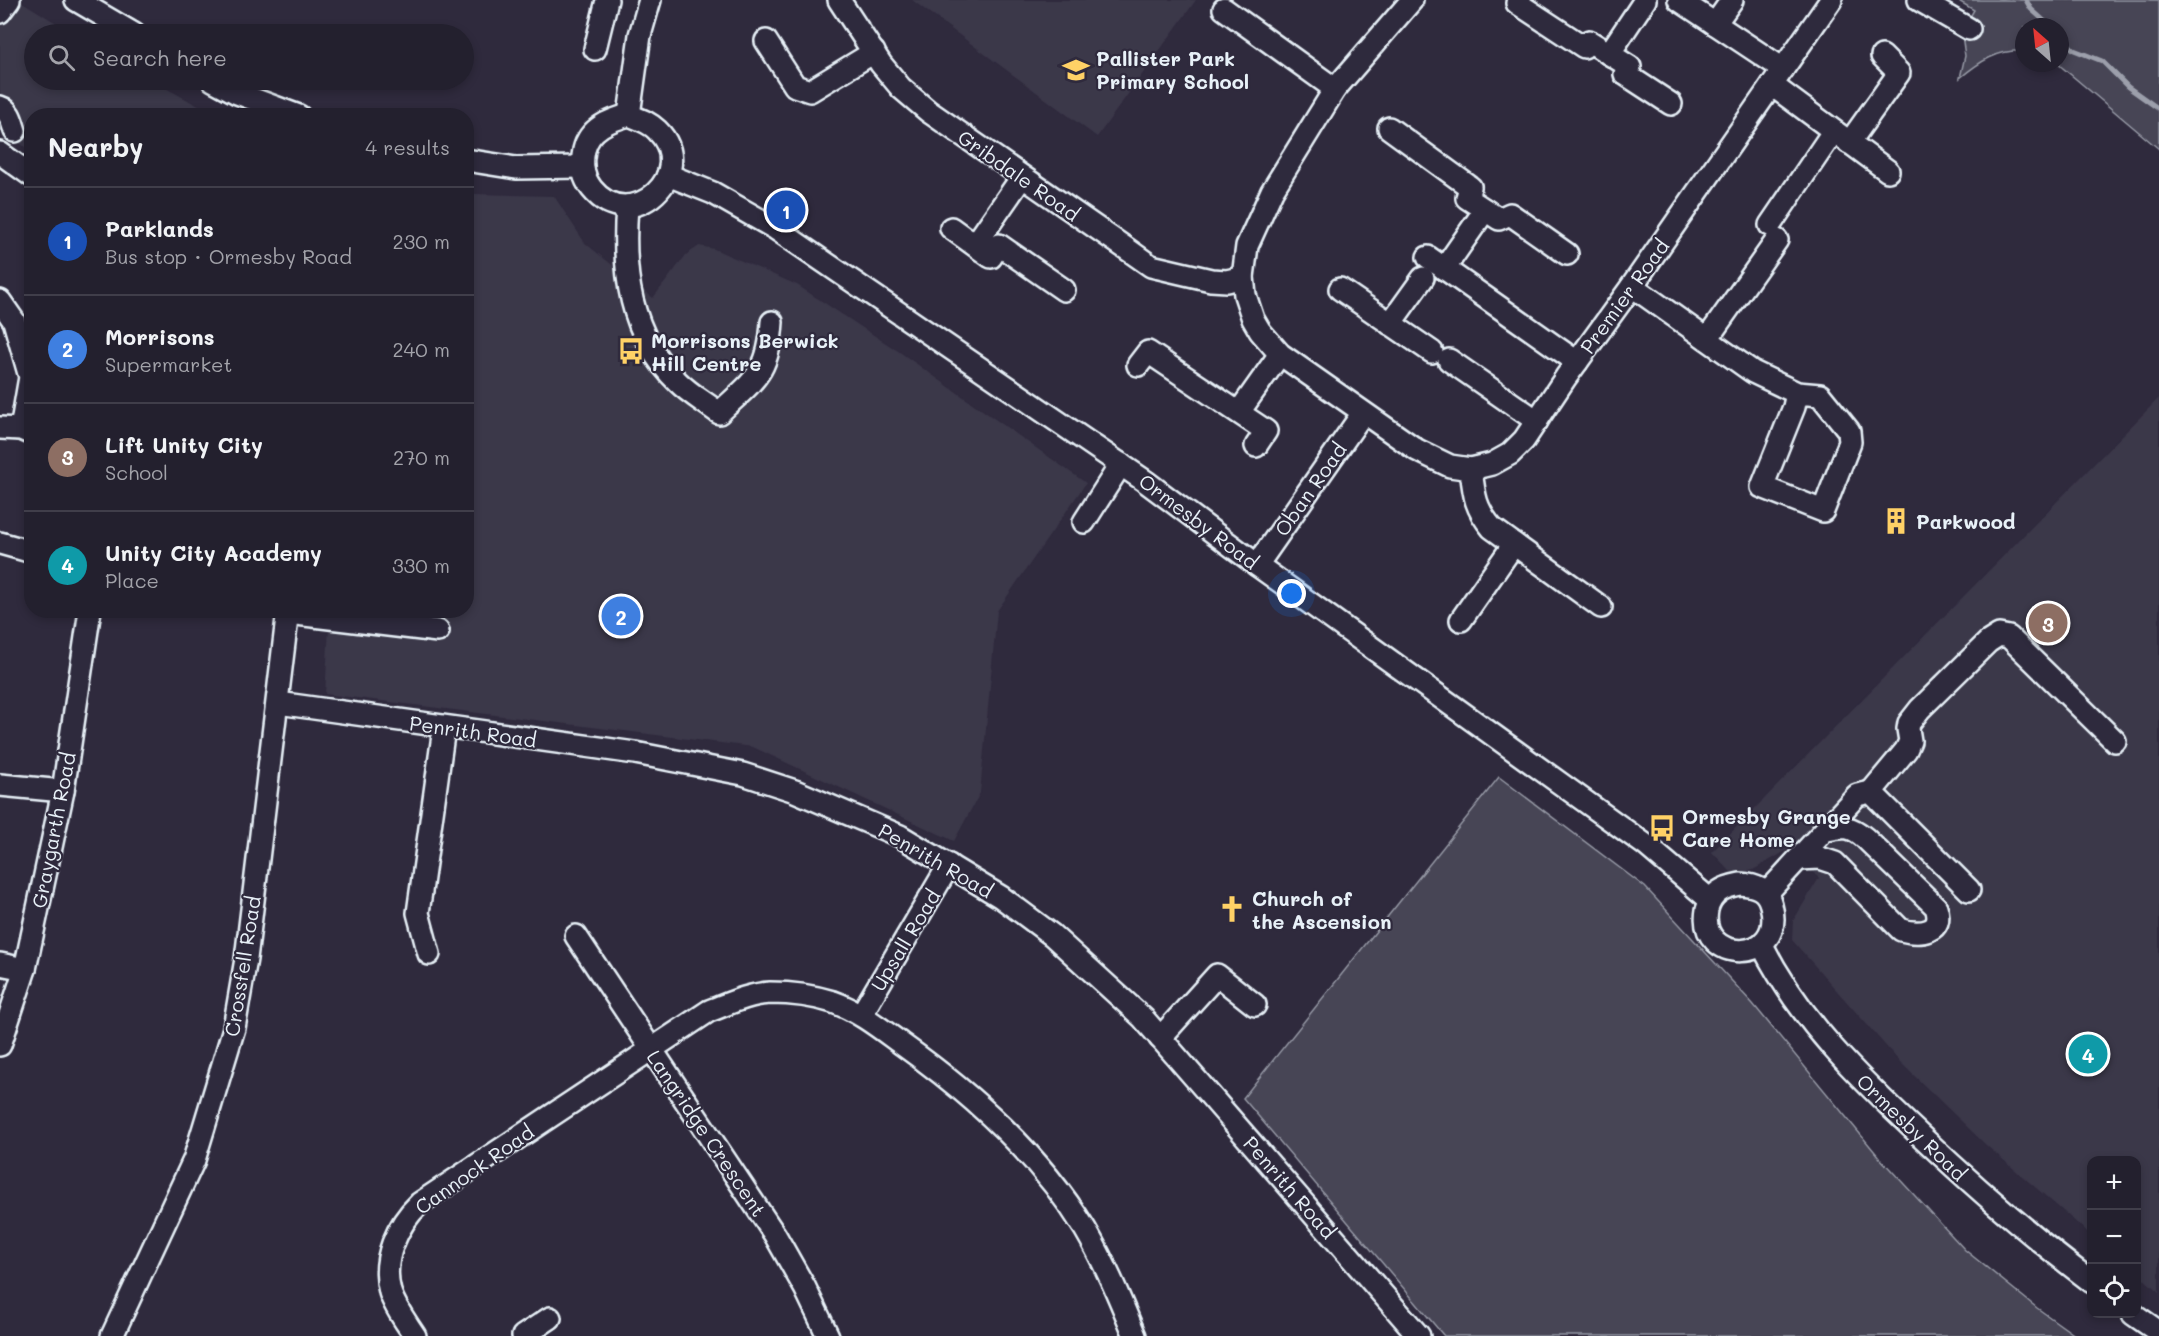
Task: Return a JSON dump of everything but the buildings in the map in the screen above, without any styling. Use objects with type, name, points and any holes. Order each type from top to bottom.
[{"type":"street","points":[[0,12],[9,0]]},
{"type":"street","points":[[76,0],[117,24]]},
{"type":"street","points":[[595,49],[607,0]]},
{"type":"street","points":[[629,115],[640,35],[651,0]]},
{"type":"street","name":"Gribdale Road","points":[[839,0],[873,52],[901,88],[928,111],[1151,266],[1211,280],[1243,277]]},
{"type":"street","points":[[1412,0],[1335,89],[1272,190],[1246,246],[1243,277],[1245,295],[1254,320],[1268,342],[1280,354],[1363,414],[1434,459],[1450,466],[1471,469],[1475,500],[1481,515],[1492,528],[1601,606]]},
{"type":"street","points":[[1609,54],[1645,0]]},
{"type":"street","points":[[1679,0],[1715,24],[1777,77],[1841,137],[1888,171]]},
{"type":"street","points":[[1715,24],[1732,0]]},
{"type":"street","name":"Premier Road","points":[[1471,469],[1492,464],[1510,454],[1524,440],[1831,0]]},
{"type":"street","points":[[1919,0],[1969,29]]},
{"type":"street","points":[[1517,3],[1584,47],[1589,41],[1630,67],[1625,74],[1671,104]]},
{"type":"street","points":[[1224,9],[1335,89]]},
{"type":"street","points":[[766,41],[795,86],[810,91],[873,52]]},
{"type":"street","points":[[1707,339],[1773,232],[1841,137],[1899,73],[1882,56]]},
{"type":"street","points":[[231,90],[277,108]]},
{"type":"street","points":[[0,107],[10,115],[15,131]]},
{"type":"street","points":[[629,115],[649,123],[659,131],[669,148],[671,159],[668,175],[659,192],[641,203],[627,206],[612,204],[597,195],[588,183],[582,167],[584,147],[592,133],[601,125],[629,115]]},
{"type":"street","points":[[1389,128],[1470,186],[1467,198],[1498,219],[1510,214],[1567,254]]},
{"type":"street","points":[[0,153],[24,170]]},
{"type":"street","points":[[474,161],[516,168],[582,167]]},
{"type":"street","name":"Ormesby Road","points":[[668,175],[713,193],[784,235],[1121,464],[1257,565],[1647,846],[1709,899]]},
{"type":"street","points":[[975,245],[1022,177]]},
{"type":"street","points":[[627,206],[625,258],[635,315],[654,352],[679,383],[719,413],[761,371],[768,358],[772,322]]},
{"type":"street","points":[[1485,210],[1436,263],[1577,362]]},
{"type":"street","points":[[951,228],[991,256],[999,245],[1064,290]]},
{"type":"street","points":[[1390,324],[1423,278]]},
{"type":"street","points":[[1632,286],[1753,372],[1797,393],[1820,395],[1849,431],[1850,442],[1823,510],[1762,487],[1797,393]]},
{"type":"street","points":[[1340,289],[1537,421]]},
{"type":"street","points":[[0,301],[14,321],[24,356]]},
{"type":"street","points":[[1137,365],[1148,352],[1239,412],[1266,431],[1256,446]]},
{"type":"street","points":[[1239,412],[1280,354]]},
{"type":"street","name":"Oban Road","points":[[1257,565],[1363,414]]},
{"type":"street","points":[[0,428],[24,431]]},
{"type":"street","points":[[1084,522],[1121,464]]},
{"type":"street","points":[[0,543],[24,550]]},
{"type":"street","points":[[1461,621],[1514,544]]},
{"type":"street","name":"Graygarth Road","points":[[0,1045],[25,969],[63,791],[89,618]]},
{"type":"street","name":"Crossfell Road","points":[[112,1336],[194,1160],[234,1028],[246,959],[287,618]]},
{"type":"street","points":[[335,618],[438,631]]},
{"type":"street","points":[[1767,893],[1857,795],[1871,792],[1906,750],[1910,741],[1909,723],[1920,709],[1981,648],[1999,635],[2009,637],[2115,741]]},
{"type":"street","name":"Penrith Road","points":[[278,703],[635,753],[744,774],[843,810],[900,836],[1002,897],[1052,934],[1143,1017],[1419,1336]]},
{"type":"street","points":[[429,954],[418,913],[444,728]]},
{"type":"street","points":[[0,785],[63,791]]},
{"type":"street","points":[[1871,792],[1969,890]]},
{"type":"street","points":[[1799,860],[1820,858],[1834,863],[1901,930],[1915,934],[1928,932],[1936,925],[1939,916],[1936,907],[1865,838],[1854,829],[1841,827],[1827,830]]},
{"type":"street","name":"Upsall Road","points":[[861,1015],[949,865]]},
{"type":"street","points":[[1740,884],[1758,886],[1767,893],[1772,909],[1773,927],[1770,935],[1762,945],[1751,950],[1734,951],[1720,946],[1712,937],[1707,926],[1709,899],[1721,889],[1740,884]]},
{"type":"street","name":"Langridge Crescent","points":[[576,936],[775,1235],[805,1288],[828,1336]]},
{"type":"street","name":"Ormesby Road","points":[[1762,945],[1790,994],[1839,1056],[1974,1186],[2087,1279]]},
{"type":"street","points":[[0,964],[25,969]]},
{"type":"street","points":[[1160,1038],[1217,975],[1255,1005]]},
{"type":"street","name":"Cannock Road","points":[[415,1336],[396,1306],[389,1289],[388,1274],[393,1243],[399,1227],[420,1203],[709,1011],[739,1000],[769,993],[833,1002],[861,1015],[952,1080],[1011,1135],[1084,1227],[1114,1283],[1135,1336]]},
{"type":"street","points":[[523,1336],[550,1318]]},
{"type":"street","points":[[2139,1318],[2159,1332]]},
{"type":"shaded area","points":[[0,0],[19,0],[58,24],[24,24],[24,90],[169,90],[202,108],[24,108],[24,146],[0,130]]},
{"type":"shaded area","name":"Pallister Park Primary School","points":[[912,0],[1196,0],[1097,137]]},
{"type":"shaded area","points":[[1957,0],[2159,0],[2159,149],[2068,72],[2069,18],[2015,18],[2015,51],[1997,54],[1960,78],[1965,56],[1962,35],[1970,40],[1977,28],[1967,22],[1974,10]]},
{"type":"shaded area","points":[[474,194],[554,196],[585,243],[653,298],[686,255],[699,246],[714,249],[797,285],[901,353],[1086,483],[997,611],[980,793],[954,841],[753,747],[325,694],[330,618],[474,618]]},
{"type":"shaded area","points":[[2159,398],[2159,1292],[2141,1276],[2141,1156],[2087,1156],[2087,1232],[1986,1145],[1900,1062],[1792,940],[1793,921],[1819,878],[1789,849],[1753,870],[1739,873],[1730,871],[1712,852]]},
{"type":"shaded area","points":[[1499,777],[1645,887],[1753,1004],[1879,1157],[1965,1250],[2076,1336],[1444,1336],[1243,1098]]},
{"type":"waterway","points":[[2026,0],[2031,9],[2041,18]]},
{"type":"waterway","points":[[2069,45],[2074,50],[2102,61],[2128,87],[2159,109]]},
{"type":"place","name":"Pallister Park Primary School","points":[[1076,70]]},
{"type":"place","name":"Parklands","points":[[786,210]]},
{"type":"place","name":"Morrisons Berwick Hill Centre","points":[[631,351]]},
{"type":"place","name":"Parkwood","points":[[1896,521]]},
{"type":"place","name":"Morrisons","points":[[621,616]]},
{"type":"place","name":"Lift Unity City","points":[[2048,623]]},
{"type":"place","name":"Ormesby Grange Care Home","points":[[1662,828]]},
{"type":"place","name":"Church of the Ascension","points":[[1232,909]]},
{"type":"place","name":"Unity City Academy","points":[[2088,1054]]}]
